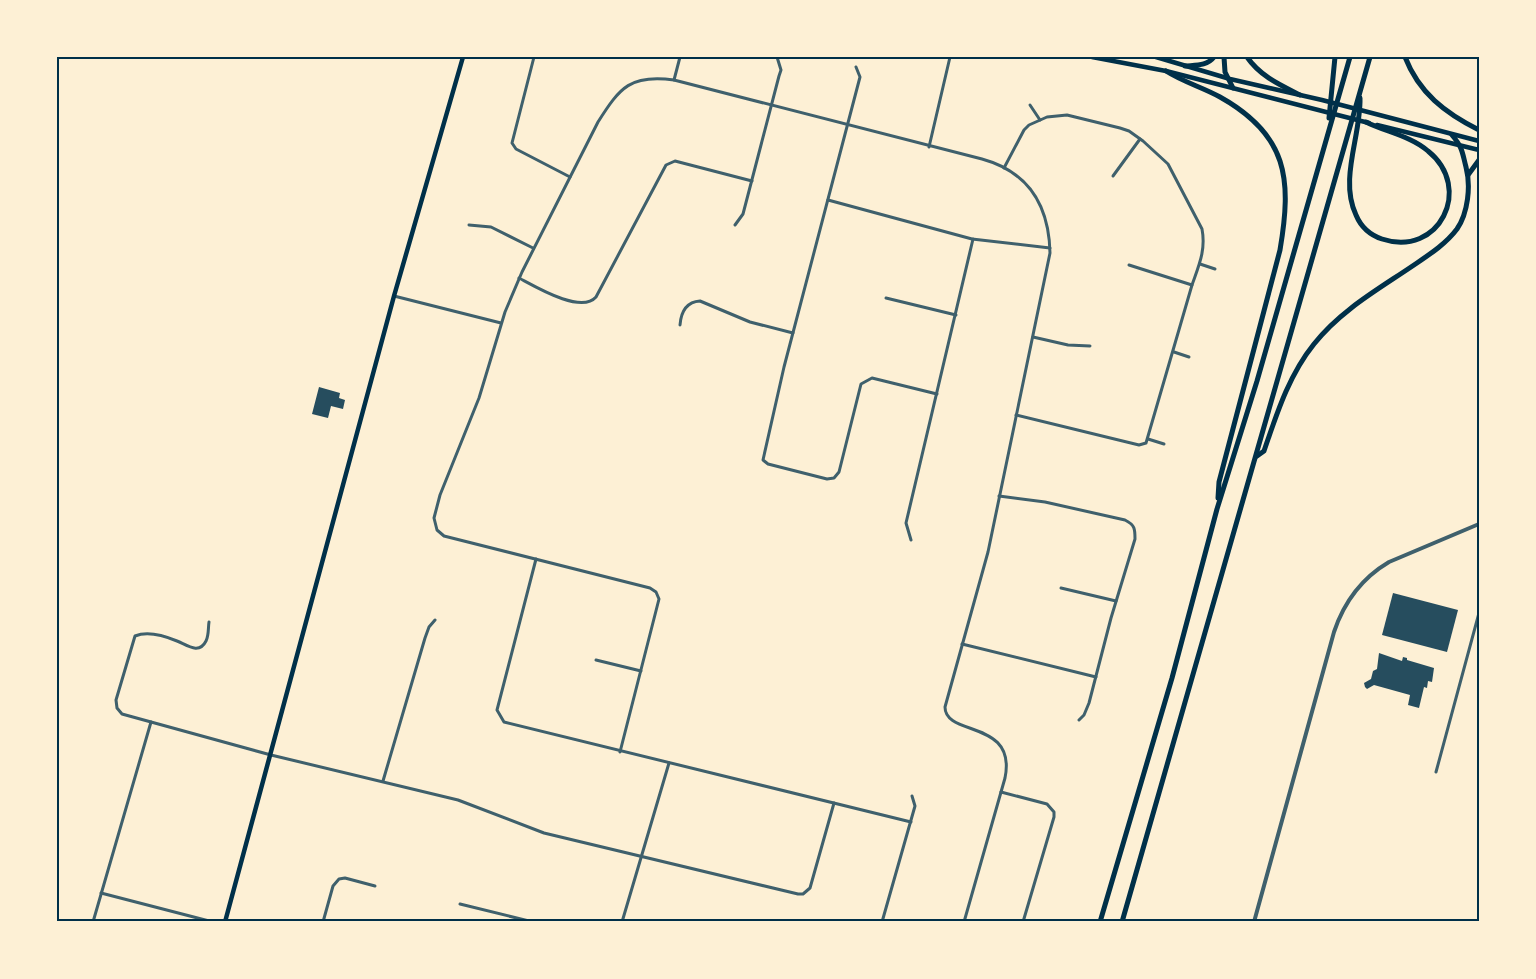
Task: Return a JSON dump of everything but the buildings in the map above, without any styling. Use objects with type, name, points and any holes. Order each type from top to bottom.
[{"type":"highway","points":[[1185,66],[1204,65],[1214,57]]},
{"type":"highway","points":[[1224,57],[1227,78],[1233,88]]},
{"type":"highway","points":[[1247,57],[1253,66],[1266,76],[1300,95]]},
{"type":"highway","points":[[1328,129],[1335,57]]},
{"type":"highway","points":[[1100,922],[1172,678],[1217,509],[1257,381],[1350,57]]},
{"type":"highway","points":[[1122,922],[1370,57]]},
{"type":"highway","points":[[1406,57],[1411,72],[1435,103],[1479,130]]},
{"type":"highway","points":[[1166,71],[1218,96],[1249,116],[1259,126],[1278,155],[1287,195],[1286,219],[1280,250],[1219,482],[1217,509]]},
{"type":"highway","points":[[1359,92],[1360,114],[1350,180],[1351,197],[1356,215],[1365,229],[1375,237],[1392,242],[1420,239],[1435,229],[1444,218],[1449,206],[1448,178],[1441,163],[1418,144],[1366,122]]},
{"type":"highway","points":[[1256,458],[1264,451],[1285,391],[1298,366],[1315,342],[1353,306],[1428,255],[1457,229],[1466,207],[1468,176],[1463,150],[1452,135]]},
{"type":"highway","points":[[1468,176],[1479,160]]},
{"type":"main road","points":[[225,922],[394,296],[463,57]]},
{"type":"main road","points":[[1092,57],[1166,71],[1479,150]]},
{"type":"main road","points":[[1156,57],[1227,78],[1369,111],[1479,141]]},
{"type":"street","points":[[534,57],[512,143],[516,149],[570,177]]},
{"type":"street","points":[[674,80],[680,57]]},
{"type":"street","points":[[735,225],[743,214],[781,70],[777,57]]},
{"type":"street","points":[[929,147],[950,57]]},
{"type":"street","points":[[856,67],[860,77],[793,333],[763,460],[768,464],[827,479],[834,478],[839,472],[861,384],[872,378],[937,394]]},
{"type":"street","points":[[620,752],[659,598],[656,592],[650,588],[444,537],[437,530],[434,519],[444,483],[479,398],[501,323],[519,278],[611,100],[630,84],[653,77],[674,80],[982,159],[1004,168],[1027,184],[1038,200],[1048,226],[1050,248],[988,552],[945,704],[945,712],[952,722],[984,733],[999,745],[1006,767],[964,922]]},
{"type":"street","points":[[1030,105],[1040,120]]},
{"type":"street","points":[[1004,168],[1024,130],[1029,125],[1055,115],[1067,115],[1129,131],[1168,164],[1202,229],[1204,240],[1200,264],[1146,443],[1139,444],[1016,414]]},
{"type":"street","points":[[1113,176],[1140,139]]},
{"type":"street","points":[[519,278],[554,295],[583,304],[589,303],[596,297],[666,165],[675,161],[752,181]]},
{"type":"street","points":[[828,200],[973,238],[1050,248]]},
{"type":"street","points":[[469,225],[491,227],[533,248]]},
{"type":"street","points":[[911,540],[906,523],[973,238]]},
{"type":"street","points":[[1200,264],[1215,269]]},
{"type":"street","points":[[1129,265],[1192,285]]},
{"type":"street","points":[[394,296],[501,323]]},
{"type":"street","points":[[886,298],[956,315]]},
{"type":"street","points":[[680,325],[681,315],[687,306],[692,302],[700,301],[750,322],[793,333]]},
{"type":"street","points":[[1033,337],[1068,345],[1090,346]]},
{"type":"street","points":[[1174,352],[1189,357]]},
{"type":"street","points":[[1148,439],[1164,444]]},
{"type":"street","points":[[999,496],[1045,502],[1125,520],[1133,524],[1135,528],[1135,539],[1087,708],[1079,720]]},
{"type":"street","points":[[1254,922],[1334,632],[1345,605],[1359,586],[1383,566],[1479,524]]},
{"type":"street","points":[[536,559],[498,706],[499,718],[507,724],[911,822]]},
{"type":"street","points":[[1061,588],[1116,601]]},
{"type":"street","points":[[1436,772],[1479,613]]},
{"type":"street","points":[[383,781],[425,638],[429,627],[435,620]]},
{"type":"street","points":[[209,622],[206,640],[203,645],[195,648],[189,648],[175,640],[143,633],[135,636],[116,700],[117,708],[122,714],[271,755],[458,801],[544,833],[803,894],[810,888],[834,804]]},
{"type":"street","points":[[962,644],[1096,677]]},
{"type":"street","points":[[596,660],[640,671]]},
{"type":"street","points":[[93,922],[151,722]]},
{"type":"street","points":[[622,922],[669,763]]},
{"type":"street","points":[[1001,792],[1047,804],[1054,812],[1023,922]]},
{"type":"street","points":[[882,922],[915,806],[912,796]]},
{"type":"street","points":[[323,922],[333,886],[339,879],[345,878],[375,886]]},
{"type":"street","points":[[101,893],[213,922]]},
{"type":"street","points":[[460,904],[533,922]]}]
